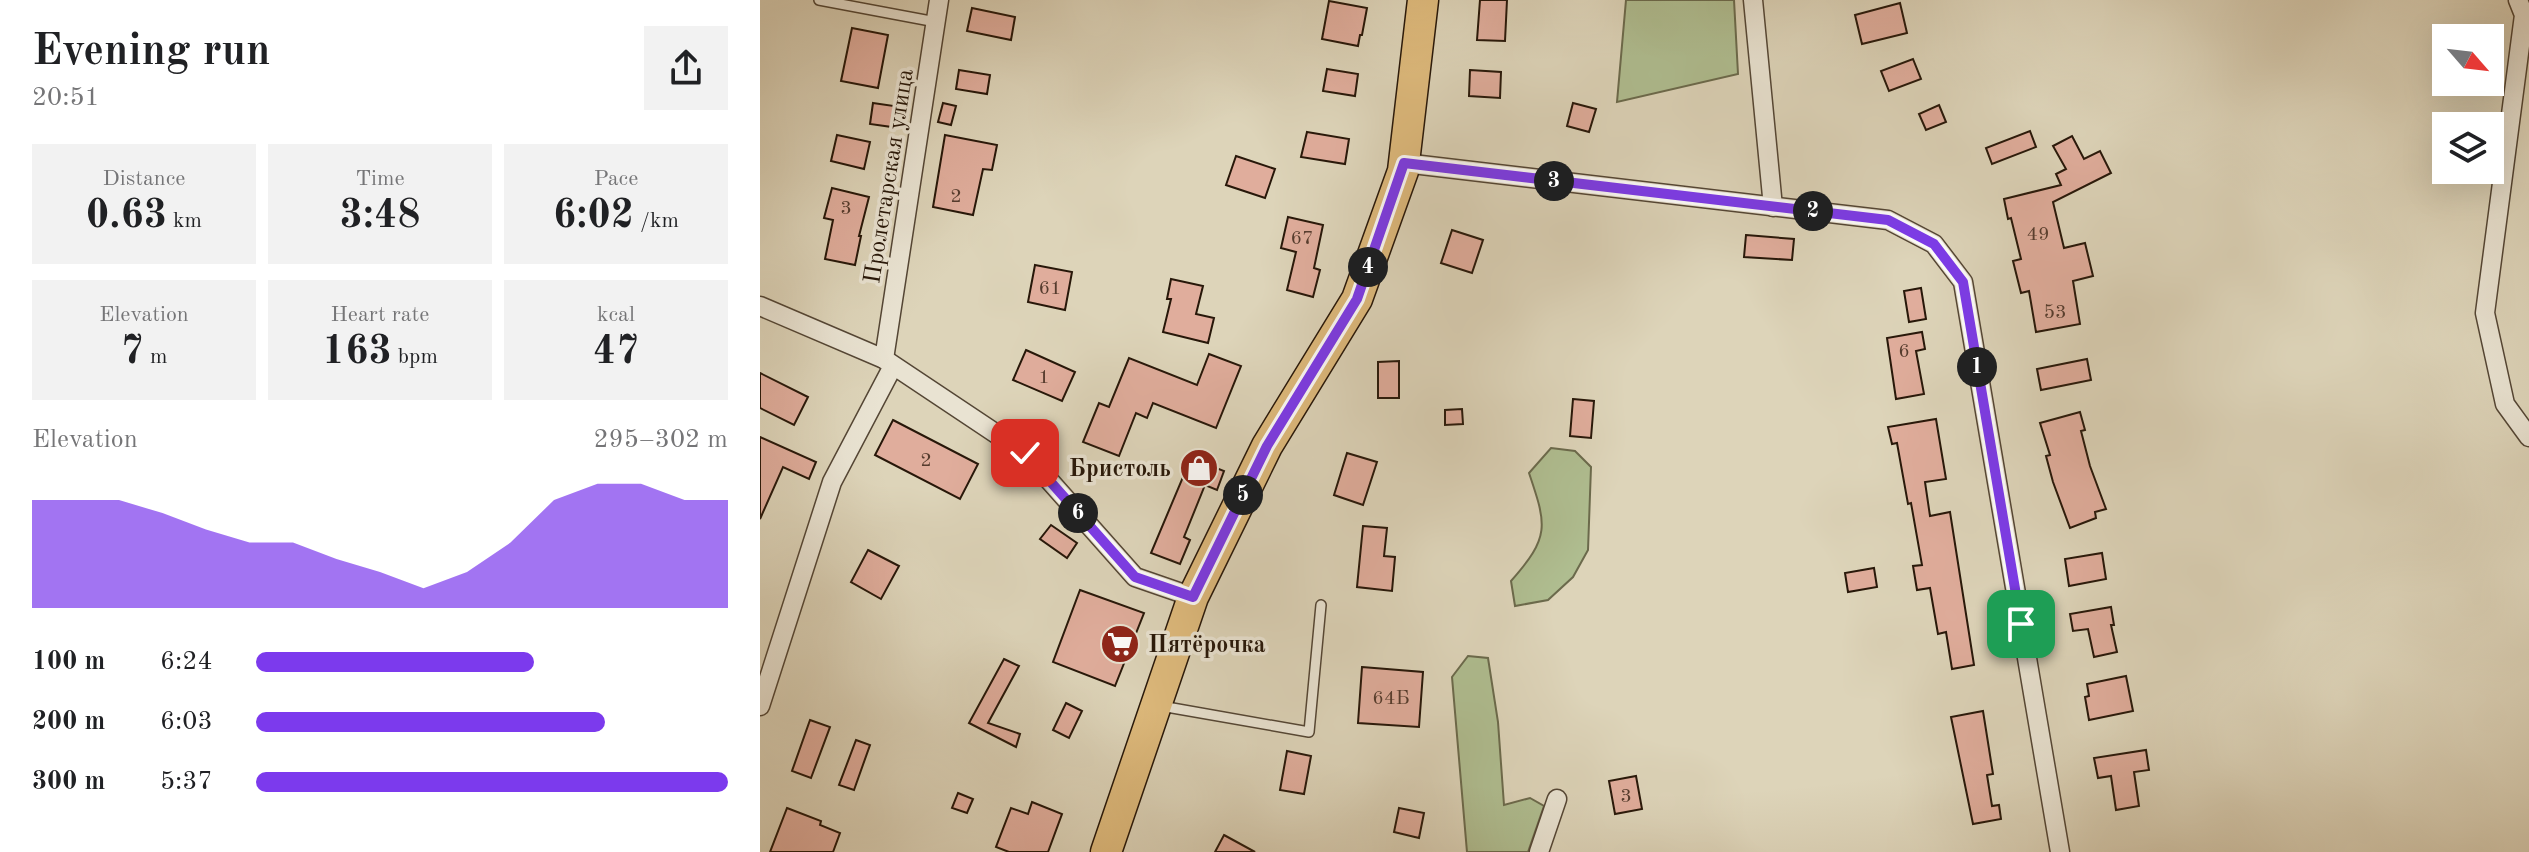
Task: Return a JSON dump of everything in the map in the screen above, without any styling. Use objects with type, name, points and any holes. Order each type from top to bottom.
[{"type":"main road","points":[[1106,852],[1193,597],[1267,446],[1357,299],[1404,163],[1423,0]]},
{"type":"street","name":"Пролетарская улица","points":[[760,706],[832,482],[888,363],[939,0]]},
{"type":"street","points":[[1753,0],[1773,207]]},
{"type":"street","points":[[2518,0],[2524,15],[2485,313],[2505,404],[2529,437]]},
{"type":"street","points":[[1404,163],[1888,220],[1934,244],[1963,282],[2060,852]]},
{"type":"street","points":[[760,306],[888,363],[1025,453],[1135,577],[1193,597]]},
{"type":"street","points":[[1539,852],[1557,799]]},
{"type":"lane","points":[[819,0],[936,22]]},
{"type":"lane","points":[[1156,705],[1309,732],[1321,605]]},
{"type":"green space","points":[[1626,0],[1734,0],[1738,74],[1617,102]]},
{"type":"green space","points":[[1551,448],[1575,451],[1591,467],[1588,550],[1573,577],[1548,600],[1515,606],[1511,581],[1533,553],[1541,530],[1539,506],[1529,473]]},
{"type":"green space","points":[[1468,656],[1488,658],[1498,722],[1504,805],[1530,798],[1544,806],[1528,852],[1467,852],[1452,677]]},
{"type":"building","points":[[1480,0],[1507,0],[1505,41],[1477,40]]},
{"type":"building","points":[[1329,1],[1367,8],[1358,46],[1322,39]]},
{"type":"building","points":[[1900,3],[1907,33],[1862,44],[1855,15]]},
{"type":"building","points":[[972,8],[1015,17],[1011,40],[967,31]]},
{"type":"building","points":[[852,28],[888,35],[878,88],[841,81]]},
{"type":"building","points":[[1913,59],[1921,79],[1889,91],[1881,71]]},
{"type":"building","points":[[1327,69],[1358,74],[1355,96],[1323,91]]},
{"type":"building","points":[[959,70],[990,75],[987,94],[956,89]]},
{"type":"building","points":[[1470,70],[1501,72],[1500,98],[1469,96]]},
{"type":"building","points":[[873,103],[894,106],[892,127],[870,124]]},
{"type":"building","points":[[943,103],[956,106],[951,125],[938,122]]},
{"type":"building","points":[[1573,103],[1596,109],[1589,132],[1567,126]]},
{"type":"building","points":[[1939,105],[1946,122],[1926,130],[1919,114]]},
{"type":"building","points":[[2030,131],[2036,147],[1992,164],[1986,148]]},
{"type":"building","points":[[1307,132],[1349,139],[1345,164],[1301,157]]},
{"type":"building","points":[[837,135],[870,142],[864,169],[831,161]]},
{"type":"building","points":[[945,135],[997,145],[992,170],[983,169],[973,215],[933,207]]},
{"type":"building","points":[[2072,136],[2084,159],[2100,151],[2111,173],[2053,202],[2064,248],[2085,243],[2093,276],[2073,281],[2080,324],[2036,332],[2029,291],[2021,293],[2013,261],[2021,259],[2004,199],[2061,185],[2056,174],[2066,169],[2053,146]]},
{"type":"building","points":[[1236,156],[1275,169],[1265,198],[1226,185]]},
{"type":"building","points":[[832,188],[869,197],[855,265],[825,259],[833,220],[824,218]]},
{"type":"building","points":[[1288,217],[1323,225],[1314,268],[1320,270],[1313,297],[1287,290],[1296,252],[1281,248]]},
{"type":"building","points":[[1452,230],[1483,240],[1472,273],[1441,263]]},
{"type":"building","points":[[1746,235],[1794,239],[1792,260],[1744,257]]},
{"type":"building","points":[[1035,265],[1072,272],[1065,310],[1028,302]]},
{"type":"building","points":[[1171,279],[1203,286],[1196,314],[1214,318],[1208,343],[1163,332],[1171,299],[1167,299]]},
{"type":"building","points":[[1921,288],[1926,319],[1909,322],[1904,291]]},
{"type":"building","points":[[1922,332],[1925,349],[1916,351],[1924,394],[1896,399],[1887,338]]},
{"type":"building","points":[[1026,350],[1075,372],[1062,401],[1013,380]]},
{"type":"building","points":[[1209,354],[1241,366],[1216,428],[1153,403],[1147,418],[1136,413],[1119,456],[1083,442],[1099,403],[1109,407],[1129,358],[1197,385]]},
{"type":"building","points":[[2087,359],[2091,380],[2041,390],[2037,369]]},
{"type":"building","points":[[1399,361],[1399,398],[1378,398],[1378,362]]},
{"type":"building","points":[[760,373],[808,397],[794,425],[760,408]]},
{"type":"building","points":[[1573,399],[1594,401],[1591,438],[1570,436]]},
{"type":"building","points":[[1462,409],[1463,424],[1445,425],[1445,410]]},
{"type":"building","points":[[2080,412],[2085,430],[2081,431],[2090,466],[2106,509],[2095,512],[2096,518],[2070,528],[2053,482],[2046,456],[2050,455],[2040,423]]},
{"type":"building","points":[[1936,419],[1946,479],[1925,482],[1930,516],[1950,512],[1974,665],[1952,669],[1946,632],[1938,634],[1930,588],[1917,590],[1913,566],[1922,565],[1911,503],[1908,504],[1897,443],[1892,444],[1888,427]]},
{"type":"building","points":[[893,420],[978,464],[960,499],[875,455]]},
{"type":"building","points":[[760,437],[816,462],[809,479],[783,467],[760,519]]},
{"type":"building","points":[[1347,453],[1377,462],[1363,505],[1334,495]]},
{"type":"building","points":[[1191,458],[1224,471],[1217,490],[1205,485],[1184,537],[1190,540],[1180,564],[1151,553]]},
{"type":"building","points":[[1051,525],[1077,543],[1067,558],[1040,539]]},
{"type":"building","points":[[1363,526],[1387,528],[1384,556],[1395,557],[1392,591],[1357,587]]},
{"type":"building","points":[[868,550],[899,566],[881,599],[851,582]]},
{"type":"building","points":[[2102,553],[2106,579],[2069,586],[2065,559]]},
{"type":"building","points":[[1874,568],[1877,587],[1848,592],[1845,573]]},
{"type":"building","points":[[1080,590],[1144,613],[1115,686],[1053,662]]},
{"type":"building","points":[[2111,607],[2117,652],[2094,657],[2088,629],[2073,631],[2070,614]]},
{"type":"building","points":[[1004,659],[1019,666],[988,723],[1020,734],[1016,747],[969,723]]},
{"type":"building","points":[[1362,667],[1423,672],[1419,727],[1358,723]]},
{"type":"building","points":[[2126,676],[2133,711],[2089,720],[2085,697],[2089,696],[2087,684]]},
{"type":"building","points":[[1066,703],[1082,711],[1069,738],[1053,730]]},
{"type":"building","points":[[1983,711],[1993,774],[1987,775],[1992,806],[1999,805],[2001,819],[1973,824],[1951,717]]},
{"type":"building","points":[[810,720],[830,727],[811,778],[792,771]]},
{"type":"building","points":[[856,740],[870,745],[854,790],[839,785]]},
{"type":"building","points":[[2146,750],[2149,770],[2134,772],[2139,806],[2116,810],[2111,776],[2098,778],[2094,758]]},
{"type":"building","points":[[1287,751],[1311,756],[1304,794],[1280,790]]},
{"type":"building","points":[[1636,776],[1642,809],[1615,814],[1609,781]]},
{"type":"building","points":[[958,793],[973,799],[967,813],[952,808]]},
{"type":"building","points":[[1032,802],[1062,814],[1048,852],[1009,852],[996,847],[1011,808],[1028,814]]},
{"type":"building","points":[[787,808],[821,821],[820,825],[840,833],[833,852],[770,852]]},
{"type":"building","points":[[1399,808],[1424,813],[1419,838],[1394,832]]},
{"type":"building","points":[[1224,835],[1255,852],[1215,852]]},
{"type":"place","name":"Бристоль","points":[[1199,468]]},
{"type":"place","name":"Пятёрочка","points":[[1120,644]]},
{"type":"route","points":[[1025,453],[1135,577],[1193,597],[1267,446],[1357,299],[1404,163],[1888,220],[1934,244],[1963,282],[2021,624]]}]
